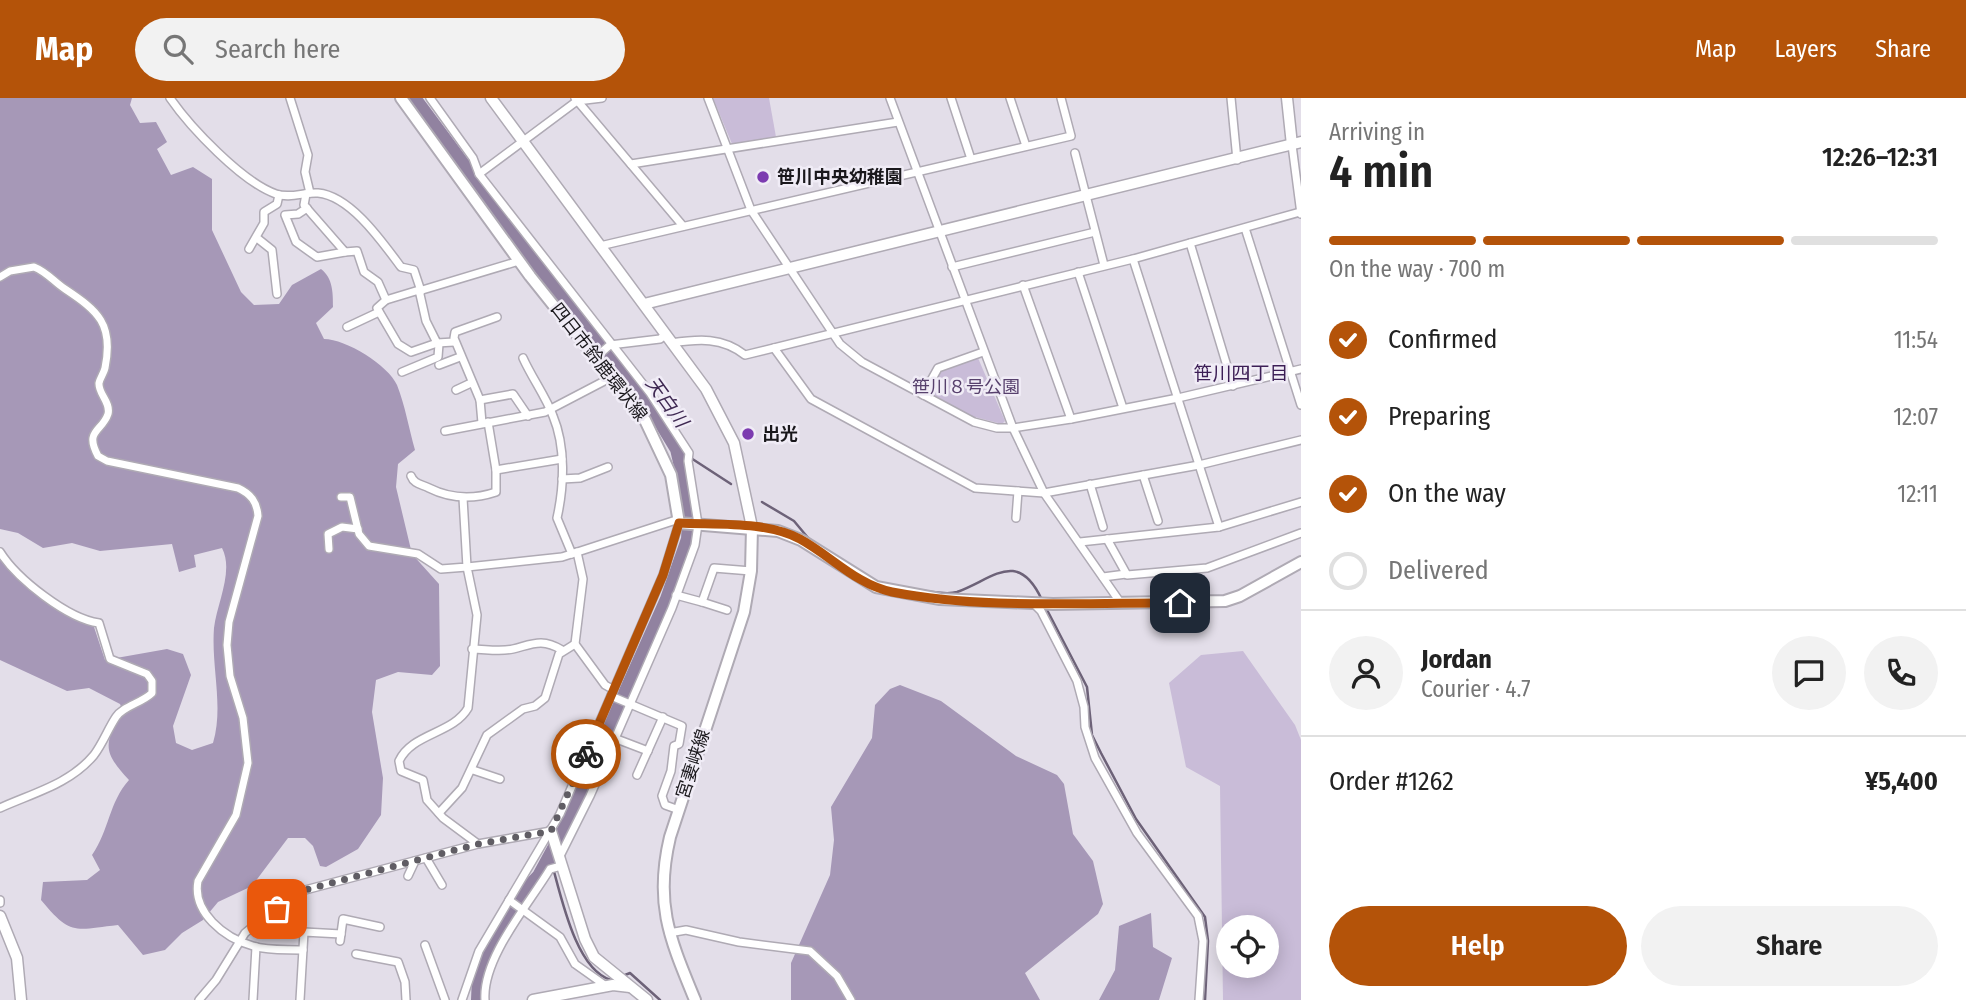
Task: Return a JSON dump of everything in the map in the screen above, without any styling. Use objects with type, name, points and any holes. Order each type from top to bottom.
[{"type":"main road","name":"四日市鈴鹿環状線","points":[[401,98],[519,261],[645,420],[662,451],[671,475],[679,521]]},
{"type":"main road","points":[[679,521],[778,531],[801,540],[856,576],[885,590],[961,602],[1053,604],[1225,601],[1240,596],[1301,562]]},
{"type":"main road","name":"宮妻峡線","points":[[695,1000],[668,933],[662,887],[666,853],[736,636],[751,571],[752,527]]},
{"type":"street","points":[[170,98],[189,125],[240,173],[279,195],[324,194],[356,214],[384,242],[401,267],[414,270],[426,321],[438,344],[438,357],[402,372]]},
{"type":"street","points":[[290,98],[308,155],[305,172],[307,208],[345,252]]},
{"type":"street","points":[[430,98],[473,158],[479,174],[650,393],[689,457],[697,524],[695,545],[676,594],[557,865],[494,960],[486,983],[485,1000]]},
{"type":"street","points":[[491,98],[706,389],[734,443],[752,527]]},
{"type":"street","points":[[479,174],[577,99],[602,98]]},
{"type":"street","points":[[708,98],[751,210],[832,333],[853,356],[974,422],[997,428],[1013,428],[1071,419],[1178,398],[1301,369]]},
{"type":"street","points":[[890,98],[1013,428],[1044,493],[1119,602]]},
{"type":"street","points":[[951,98],[971,159]]},
{"type":"street","points":[[1010,98],[1026,146]]},
{"type":"street","points":[[600,246],[1071,136],[1061,98]]},
{"type":"street","points":[[1231,98],[1237,160]]},
{"type":"street","points":[[596,357],[610,345],[660,339],[709,339],[732,345],[745,355],[1133,259],[1301,213],[1297,144],[1287,98]]},
{"type":"street","points":[[577,99],[683,226]]},
{"type":"street","points":[[631,163],[898,122]]},
{"type":"street","points":[[644,304],[1297,144]]},
{"type":"street","points":[[1075,153],[1104,265]]},
{"type":"street","points":[[249,249],[264,223],[264,212],[277,204],[279,195]]},
{"type":"street","points":[[307,208],[300,214],[284,216],[296,242],[310,255],[317,257],[357,251],[364,272],[378,282],[386,300]]},
{"type":"street","points":[[1245,228],[1301,405]]},
{"type":"street","points":[[952,268],[1095,232]]},
{"type":"street","points":[[257,237],[265,241],[273,253],[277,294]]},
{"type":"street","points":[[1190,243],[1233,386]]},
{"type":"street","points":[[1133,259],[1219,527]]},
{"type":"street","points":[[454,342],[408,352],[398,344],[377,306],[386,300],[519,261]]},
{"type":"street","points":[[0,277],[10,271],[34,267],[91,305],[99,316],[105,328],[106,356],[99,386],[108,409],[107,416],[96,428],[93,437],[98,456],[107,461],[238,488],[253,498],[258,516],[229,622],[227,645],[230,676],[243,718],[248,763],[236,815],[198,881],[196,892],[202,911],[239,941],[256,947],[303,950]]},
{"type":"street","points":[[1078,272],[1123,408]]},
{"type":"street","points":[[1023,285],[1071,419]]},
{"type":"street","points":[[347,327],[379,313]]},
{"type":"street","points":[[411,475],[414,482],[439,495],[463,498],[496,492],[496,470],[480,400],[454,342],[455,332],[498,317]]},
{"type":"street","points":[[774,348],[811,399],[975,488],[1044,493],[1199,465],[1301,440]]},
{"type":"street","points":[[923,395],[938,368],[983,352]]},
{"type":"street","points":[[439,365],[460,358]]},
{"type":"street","points":[[523,359],[553,414],[562,459],[561,506],[557,518],[575,553],[583,579],[575,644],[613,694],[682,726],[680,744],[674,746],[671,771],[662,796],[665,805],[679,810]]},
{"type":"street","points":[[445,431],[549,410],[612,377]]},
{"type":"street","points":[[456,390],[471,383]]},
{"type":"street","points":[[480,400],[513,394],[528,416]]},
{"type":"street","points":[[496,470],[562,459]]},
{"type":"street","points":[[562,479],[580,478],[608,467]]},
{"type":"street","points":[[1143,475],[1158,521]]},
{"type":"street","points":[[1090,484],[1103,527]]},
{"type":"street","points":[[1016,518],[1018,491]]},
{"type":"street","points":[[341,497],[350,497],[358,529],[369,546],[418,554],[441,569],[575,553],[679,521]]},
{"type":"street","points":[[463,498],[467,567],[477,615],[466,712],[432,736],[422,738],[399,758],[401,771],[423,780],[425,797],[439,813],[478,844]]},
{"type":"street","points":[[1080,542],[1219,527],[1301,502]]},
{"type":"street","points":[[462,1000],[471,968],[551,831],[663,575],[679,521]]},
{"type":"street","points":[[329,549],[328,534],[342,527],[358,529]]},
{"type":"street","points":[[1103,577],[1207,568],[1301,533]]},
{"type":"street","points":[[1107,539],[1126,574]]},
{"type":"street","points":[[0,552],[41,593],[88,620],[99,622],[110,659],[148,674],[153,685],[148,698],[116,716],[104,740],[76,773],[58,784],[26,794],[0,808]]},
{"type":"street","points":[[702,602],[714,568],[751,571]]},
{"type":"street","points":[[676,594],[727,610]]},
{"type":"street","points":[[1036,603],[1077,681],[1089,744],[1100,768],[1137,833],[1198,916],[1203,942],[1199,1000]]},
{"type":"street","points":[[472,649],[512,649],[533,641],[550,643],[562,650]]},
{"type":"street","points":[[439,813],[462,788],[473,770],[487,735],[523,709],[535,706],[545,698],[562,650],[575,644]]},
{"type":"street","points":[[637,775],[663,717]]},
{"type":"street","points":[[614,737],[648,751]]},
{"type":"street","points":[[473,770],[500,779]]},
{"type":"street","points":[[200,1000],[250,928],[294,893],[478,844],[551,831]]},
{"type":"street","points":[[551,831],[557,865],[594,957],[647,1000]]},
{"type":"street","points":[[426,858],[442,885]]},
{"type":"street","points":[[408,876],[415,861]]},
{"type":"street","points":[[510,900],[560,937],[575,964],[606,986]]},
{"type":"street","points":[[0,916],[17,958],[20,1000]]},
{"type":"street","points":[[300,1000],[304,932],[340,938],[344,919],[380,928]]},
{"type":"street","points":[[668,933],[686,930],[739,942],[810,951],[837,976],[851,1000]]},
{"type":"street","points":[[425,945],[445,1000]]},
{"type":"street","points":[[253,1000],[256,947]]},
{"type":"street","points":[[356,954],[398,962],[405,982],[405,1000]]},
{"type":"street","points":[[533,1000],[606,986],[631,987]]},
{"type":"green space","points":[[713,98],[769,98],[776,137],[732,144]]},
{"type":"green space","name":"笹川８号公園","points":[[978,358],[1005,421],[1002,424],[971,416],[930,393],[940,371]]},
{"type":"green space","points":[[1243,651],[1295,725],[1301,740],[1301,1000],[1223,1000],[1223,978],[1279,978],[1279,915],[1222,915],[1220,786],[1186,767],[1169,683],[1201,655]]},
{"type":"shaded area","points":[[0,98],[132,98],[130,105],[140,123],[156,122],[167,142],[157,149],[171,175],[193,167],[212,179],[212,230],[241,292],[254,305],[279,304],[292,285],[321,269],[325,273],[332,286],[333,307],[316,323],[324,339],[343,343],[365,354],[385,369],[400,393],[415,450],[398,464],[396,487],[412,554],[439,584],[440,666],[432,675],[398,672],[376,680],[372,712],[383,778],[381,815],[358,849],[326,867],[320,866],[313,846],[305,838],[288,838],[252,886],[218,902],[203,920],[182,933],[165,950],[143,955],[118,925],[74,928],[60,920],[41,900],[43,882],[87,880],[100,870],[92,855],[117,798],[129,780],[114,761],[109,746],[109,739],[122,709],[120,704],[89,688],[67,691],[0,660],[0,560],[74,617],[93,624],[105,660],[167,649],[183,654],[191,675],[173,726],[176,743],[192,750],[213,743],[216,729],[214,628],[226,577],[225,557],[222,548],[194,555],[196,567],[179,572],[172,544],[100,551],[72,543],[43,548],[18,533],[0,529]]},
{"type":"shaded area","points":[[900,685],[941,701],[1016,756],[1057,775],[1064,784],[1073,834],[1093,861],[1103,904],[1098,914],[1025,973],[1040,1000],[791,1000],[791,963],[830,875],[834,840],[831,807],[872,738],[875,705],[890,689]]},
{"type":"shaded area","points":[[1151,913],[1153,947],[1172,958],[1159,1000],[1099,1000],[1115,970],[1119,926]]},
{"type":"waterway","name":"天白川","points":[[414,98],[583,326],[657,416],[677,449],[690,506],[688,539],[667,599],[564,830],[539,876],[519,897],[492,939],[479,977],[478,1000]]},
{"type":"waterway","points":[[677,449],[731,484]]},
{"type":"waterway","points":[[762,502],[794,521],[809,539]]},
{"type":"waterway","points":[[924,591],[953,593],[993,575],[1014,571],[1024,575],[1033,584],[1042,600]]},
{"type":"waterway","points":[[1045,606],[1087,687],[1092,735],[1101,753],[1136,819],[1205,917],[1208,941],[1205,1000]]},
{"type":"waterway","points":[[550,857],[570,927],[578,945],[598,973],[611,980]]},
{"type":"waterway","points":[[625,975],[630,973],[660,1000]]},
{"type":"way so far","points":[[277,909],[294,893],[478,844],[551,831],[586,754]]},
{"type":"place","name":"笹川中央幼稚園","points":[[763,177]]},
{"type":"place","name":"出光","points":[[748,434]]},
{"type":"district","name":"笹川四丁目","points":[[1241,373]]},
{"type":"route","points":[[586,754],[663,575],[679,523],[752,527],[788,534],[876,587],[893,592],[977,603],[1180,603]]}]
